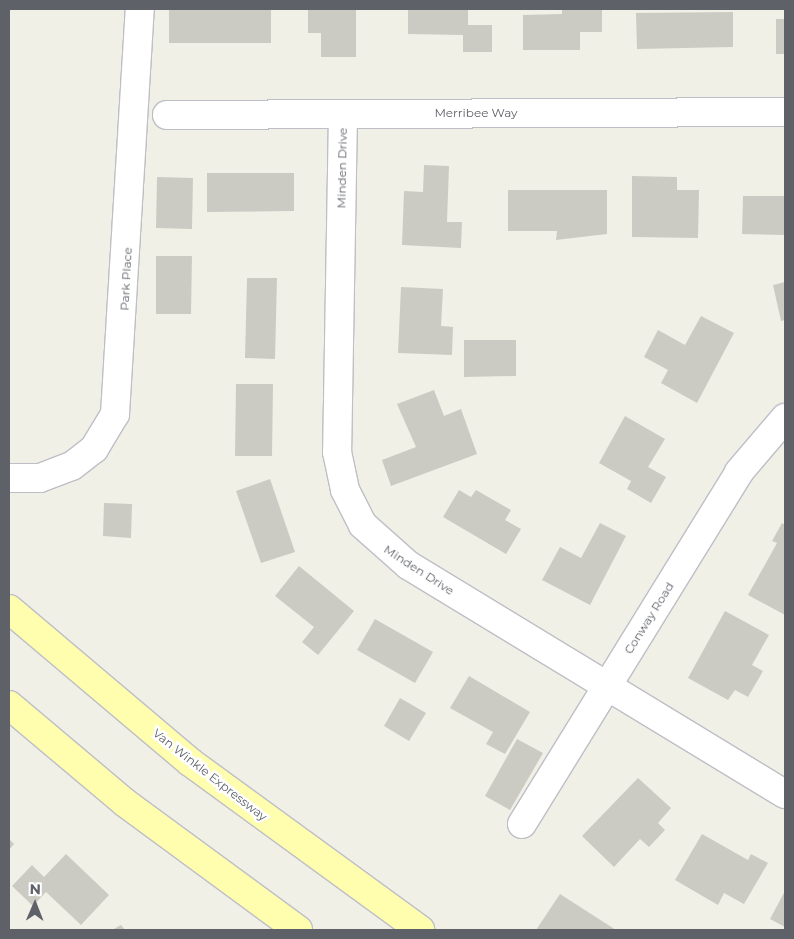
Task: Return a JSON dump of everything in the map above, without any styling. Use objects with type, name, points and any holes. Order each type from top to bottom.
[{"type":"main road","name":"Van Winkle Expressway","points":[[9,609],[190,762],[420,930]]},
{"type":"main road","points":[[9,706],[124,802],[298,930]]},
{"type":"street","name":"Park Place","points":[[9,478],[40,478],[72,466],[94,449],[115,414],[140,9]]},
{"type":"street","name":"Merribee Way","points":[[167,115],[785,112]]},
{"type":"street","name":"Minden Drive","points":[[343,114],[337,452],[353,508],[391,554],[785,794]]},
{"type":"street","name":"Conway Road","points":[[522,824],[739,472],[785,418]]},
{"type":"building","points":[[169,9],[271,9],[271,43],[169,43]]},
{"type":"building","points":[[308,9],[356,9],[356,57],[321,57],[321,33],[308,33]]},
{"type":"building","points":[[408,9],[468,9],[468,25],[492,25],[492,52],[463,52],[463,35],[408,34]]},
{"type":"building","points":[[562,9],[602,9],[602,32],[580,32],[580,50],[523,50],[523,15],[562,14]]},
{"type":"building","points":[[733,12],[733,47],[637,49],[636,13]]},
{"type":"building","points":[[776,19],[785,19],[785,54],[776,54]]},
{"type":"building","points":[[424,165],[449,166],[447,222],[462,222],[461,248],[402,245],[404,191],[423,192]]},
{"type":"building","points":[[207,173],[294,173],[294,211],[207,212]]},
{"type":"building","points":[[632,176],[677,177],[677,190],[699,190],[698,238],[632,237]]},
{"type":"building","points":[[157,177],[193,178],[192,229],[156,228]]},
{"type":"building","points":[[508,190],[607,190],[607,234],[556,240],[557,231],[508,231]]},
{"type":"building","points":[[743,196],[785,196],[785,235],[742,234]]},
{"type":"building","points":[[156,256],[192,256],[191,314],[156,314]]},
{"type":"building","points":[[247,278],[277,278],[275,359],[245,358]]},
{"type":"building","points":[[785,282],[785,320],[781,321],[773,285]]},
{"type":"building","points":[[401,287],[443,289],[441,326],[453,327],[452,355],[398,353]]},
{"type":"building","points":[[701,316],[734,333],[697,403],[661,383],[668,370],[644,357],[658,330],[685,345]]},
{"type":"building","points":[[464,340],[516,340],[516,376],[464,377]]},
{"type":"building","points":[[236,384],[273,384],[272,456],[235,456]]},
{"type":"building","points":[[434,390],[444,416],[461,409],[477,454],[391,486],[382,460],[416,447],[397,404]]},
{"type":"building","points":[[625,416],[665,439],[648,467],[666,477],[651,503],[627,489],[631,481],[599,463]]},
{"type":"building","points":[[270,479],[295,552],[261,563],[236,491]]},
{"type":"building","points":[[459,490],[471,497],[476,490],[511,510],[505,520],[521,529],[506,554],[443,517]]},
{"type":"building","points":[[104,503],[132,504],[131,538],[103,536]]},
{"type":"building","points":[[600,523],[626,536],[590,605],[542,580],[560,547],[581,558]]},
{"type":"building","points":[[782,523],[785,525],[785,615],[748,595],[777,543],[772,541]]},
{"type":"building","points":[[299,566],[354,611],[318,655],[302,642],[314,627],[275,596]]},
{"type":"building","points":[[725,611],[769,635],[752,665],[763,671],[748,697],[735,690],[728,700],[688,678]]},
{"type":"building","points":[[375,619],[433,652],[415,683],[357,650]]},
{"type":"building","points":[[469,676],[530,712],[505,754],[486,744],[493,732],[450,708]]},
{"type":"building","points":[[400,698],[426,713],[409,741],[384,726]]},
{"type":"building","points":[[517,739],[543,753],[510,810],[485,796]]},
{"type":"building","points":[[638,778],[671,808],[658,823],[665,830],[649,847],[640,839],[614,867],[582,836]]},
{"type":"building","points":[[702,834],[748,860],[751,854],[768,863],[744,904],[724,893],[718,905],[675,880]]},
{"type":"building","points":[[9,839],[14,844],[9,850]]},
{"type":"building","points":[[66,854],[109,895],[81,925],[46,892],[33,906],[12,886],[32,865],[44,877]]},
{"type":"building","points":[[785,891],[785,927],[770,919]]},
{"type":"building","points":[[560,894],[616,930],[536,930]]},
{"type":"building","points":[[121,925],[125,930],[112,930]]}]
